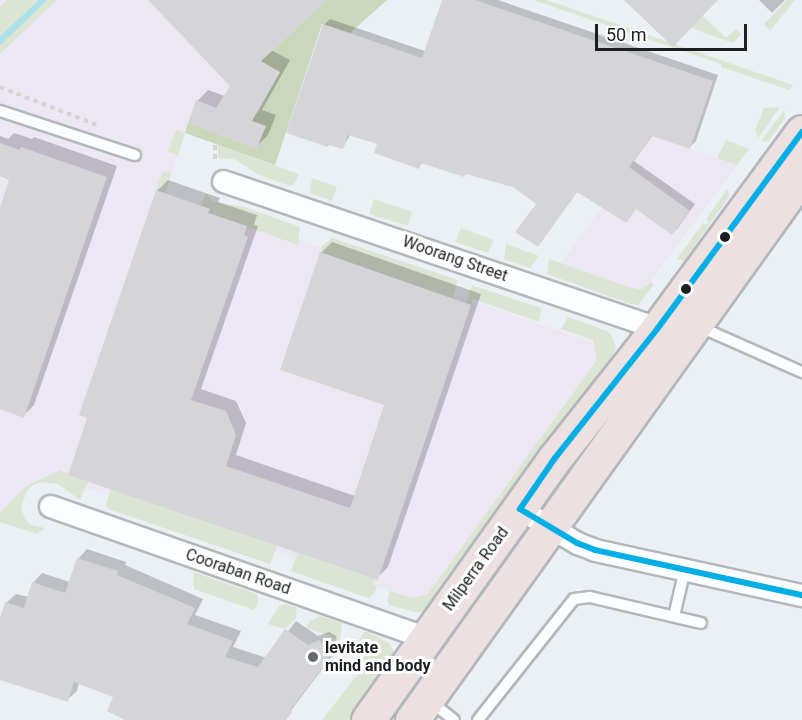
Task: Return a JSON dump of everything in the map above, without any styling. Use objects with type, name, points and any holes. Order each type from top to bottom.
[{"type":"highway","name":"Milperra Road","points":[[420,710],[552,529],[680,330],[802,132]]},
{"type":"highway","name":"Milperra Road","points":[[368,720],[555,458],[680,330],[802,175]]},
{"type":"street","name":"Woorang Street","points":[[224,181],[680,330]]},
{"type":"street","name":"Cooraban Road","points":[[50,506],[426,638]]},
{"type":"street","points":[[520,509],[552,529],[595,550],[802,595]]},
{"type":"lane","points":[[0,111],[135,155]]},
{"type":"lane","points":[[680,330],[802,372]]},
{"type":"lane","points":[[674,616],[685,569]]},
{"type":"lane","points":[[478,720],[574,599],[590,597],[701,623]]},
{"type":"lane","points":[[420,710],[454,720]]},
{"type":"path","points":[[0,87],[107,128]]},
{"type":"path","points":[[214,159],[215,144]]},
{"type":"shaded area","points":[[0,0],[387,0],[322,24],[275,165],[185,133],[165,193],[594,343],[598,358],[460,555],[422,601],[58,479],[60,470],[26,486],[0,513]]},
{"type":"shaded area","points":[[652,136],[737,165],[647,286],[632,288],[561,264]]},
{"type":"green space","points":[[7,0],[57,0],[0,54],[0,7]]},
{"type":"green space","points":[[326,0],[387,0],[350,33],[322,24],[275,165],[185,133],[188,123],[257,148],[265,126],[232,114],[257,113],[280,72],[262,62],[242,79]]},
{"type":"green space","points":[[533,0],[547,0],[793,85],[789,90],[721,67],[721,64]]},
{"type":"green space","points":[[787,0],[795,0],[770,31],[764,24]]},
{"type":"green space","points":[[703,16],[726,38],[736,29],[741,34],[733,43],[691,28]]},
{"type":"green space","points":[[780,107],[758,138],[755,131],[764,108]]},
{"type":"green space","points":[[784,110],[785,118],[768,142],[761,141]]},
{"type":"green space","points":[[176,130],[185,133],[178,155],[168,152]]},
{"type":"green space","points":[[726,140],[749,149],[737,165],[717,158]]},
{"type":"green space","points":[[218,145],[299,174],[295,183],[290,186],[259,175],[234,159],[218,158]]},
{"type":"green space","points":[[163,171],[171,174],[165,193],[156,190]]},
{"type":"green space","points":[[312,178],[337,187],[332,201],[310,193]]},
{"type":"green space","points":[[727,189],[730,195],[684,261],[677,259],[703,223],[706,225],[709,222],[706,219]]},
{"type":"green space","points":[[206,193],[211,200],[244,207],[300,227],[298,245],[208,213],[210,209],[201,206]]},
{"type":"green space","points":[[374,199],[412,212],[408,226],[369,214]]},
{"type":"green space","points":[[461,228],[494,240],[488,253],[455,242]]},
{"type":"green space","points":[[332,238],[458,280],[452,299],[320,252],[322,246]]},
{"type":"green space","points":[[506,244],[539,256],[530,268],[504,259]]},
{"type":"green space","points":[[549,259],[632,288],[640,289],[652,282],[653,286],[638,305],[630,304],[547,274]]},
{"type":"green space","points":[[472,285],[541,308],[539,322],[473,299],[471,305],[466,303]]},
{"type":"green space","points":[[568,317],[607,331],[611,335],[616,347],[610,362],[436,604],[429,611],[419,613],[389,605],[387,600],[390,591],[413,598],[428,594],[597,360],[593,340],[561,329]]},
{"type":"green space","points":[[60,470],[88,482],[80,500],[58,484],[44,482],[35,484],[27,491],[21,507],[25,519],[31,525],[45,528],[37,534],[0,522],[0,513],[26,486]]},
{"type":"green space","points":[[111,489],[277,546],[270,564],[108,509],[106,504]]},
{"type":"green space","points":[[298,553],[375,579],[373,584],[377,586],[374,594],[368,598],[291,571]]},
{"type":"green space","points":[[193,572],[257,594],[258,602],[254,610],[194,589]]},
{"type":"green space","points":[[285,604],[297,608],[296,618],[285,629],[268,624],[279,606]]},
{"type":"green space","points":[[320,616],[342,623],[340,640],[306,628],[310,621]]},
{"type":"green space","points":[[365,631],[389,643],[393,650],[393,659],[353,720],[322,720],[358,674],[361,661],[354,649]]},
{"type":"building","points":[[148,0],[326,0],[261,61],[280,72],[252,121],[266,126],[257,148],[188,123],[196,100],[216,108],[230,86]]},
{"type":"building","points":[[442,0],[475,0],[713,81],[690,149],[652,136],[629,167],[690,211],[672,235],[636,209],[626,223],[577,192],[538,247],[515,232],[536,204],[513,187],[466,174],[464,177],[421,163],[419,169],[374,153],[377,144],[348,135],[343,149],[329,145],[328,147],[286,133],[323,24],[422,58]]},
{"type":"building","points":[[624,0],[718,0],[673,47]]},
{"type":"building","points":[[0,143],[20,150],[21,147],[107,177],[24,418],[0,409],[0,207],[9,180],[0,176]]},
{"type":"building","points":[[156,190],[210,209],[208,213],[247,226],[244,235],[248,237],[191,400],[226,411],[236,435],[226,466],[350,508],[384,405],[280,370],[320,252],[471,305],[378,580],[68,475],[87,418],[79,415]]},
{"type":"building","points":[[77,558],[118,571],[117,575],[195,608],[187,624],[233,641],[225,657],[258,667],[285,629],[308,645],[319,640],[327,646],[329,659],[291,709],[292,712],[286,720],[125,720],[107,711],[113,697],[74,682],[68,702],[0,680],[0,618],[5,602],[24,608],[32,582],[65,593]]},
{"type":"waterway","points":[[0,41],[43,0]]},
{"type":"transit line","points":[[802,132],[658,328],[555,458],[520,509],[577,543],[595,550],[802,595]]},
{"type":"place","name":"levitate mind and body","points":[[313,657]]}]
